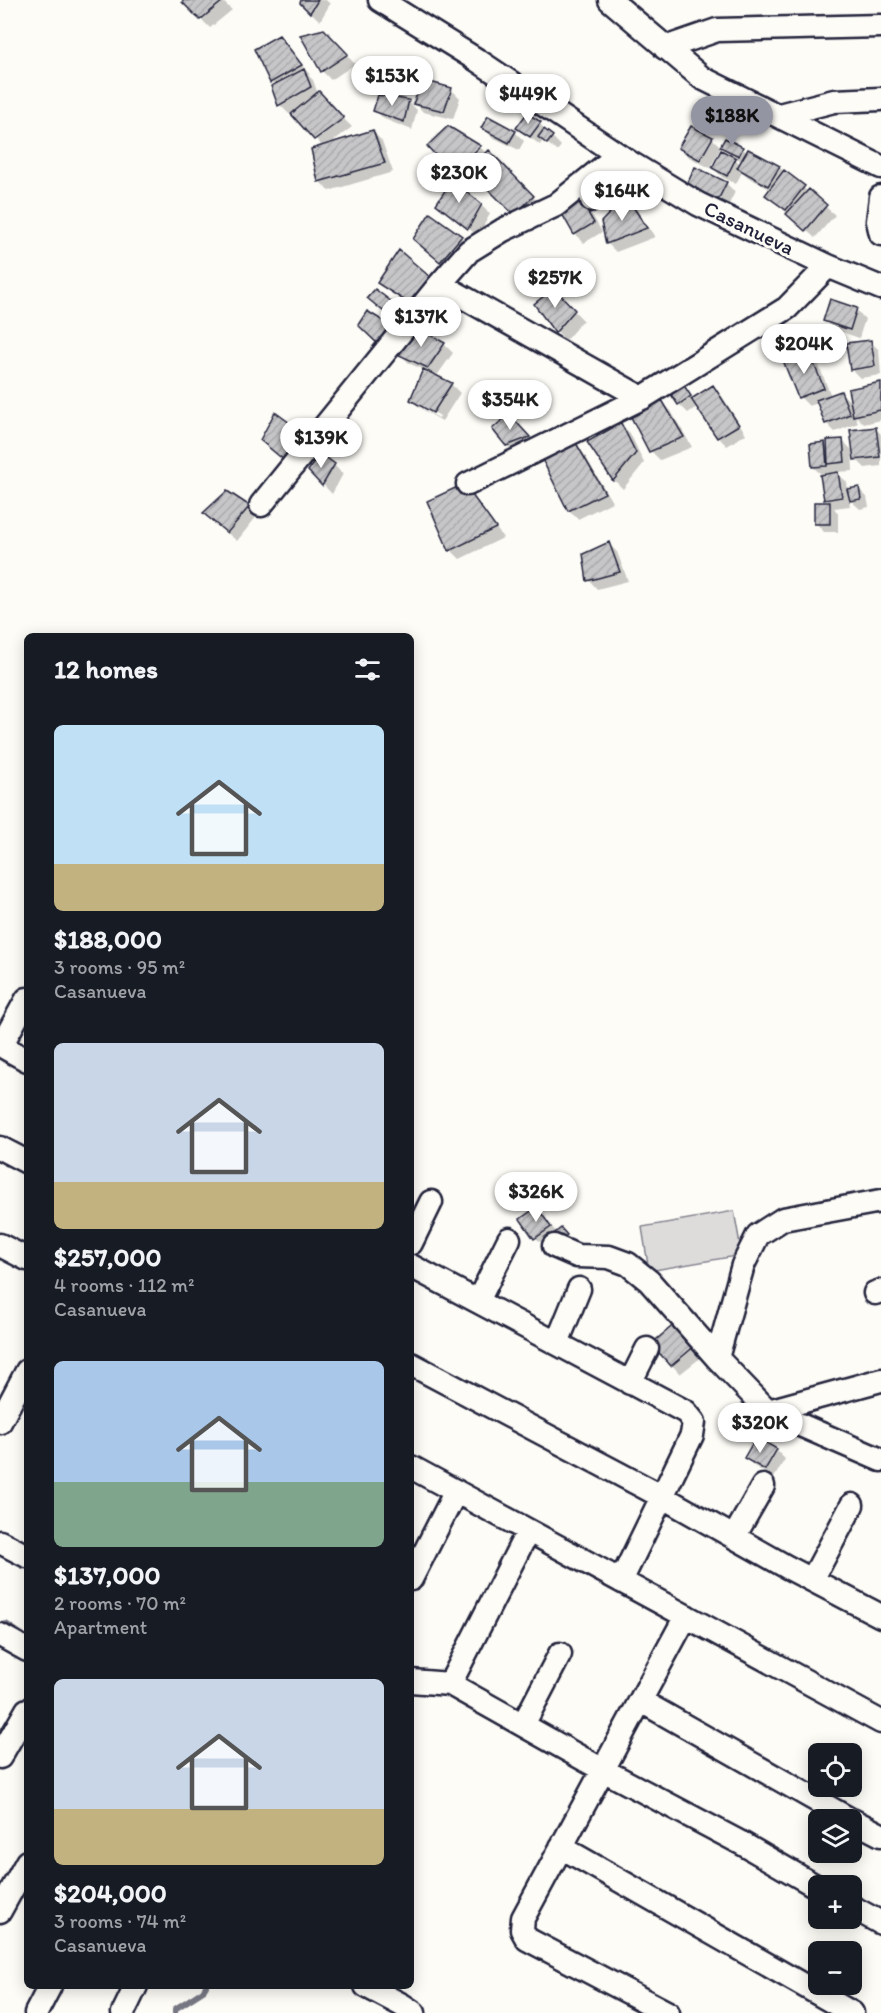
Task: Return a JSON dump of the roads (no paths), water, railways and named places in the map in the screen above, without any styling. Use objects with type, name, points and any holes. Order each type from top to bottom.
[{"type":"street","name":"Casanueva","points":[[380,0],[477,60],[624,158],[698,204],[828,266],[881,288]]},
{"type":"street","points":[[610,0],[702,78],[881,167]]},
{"type":"street","points":[[665,48],[717,30],[881,26]]},
{"type":"street","points":[[779,116],[834,101],[881,99]]},
{"type":"street","points":[[592,200],[624,158]]},
{"type":"street","points":[[261,505],[469,251],[503,230],[556,205],[624,158]]},
{"type":"street","points":[[881,197],[878,221],[881,234]]},
{"type":"street","points":[[468,484],[642,398],[788,308],[828,266]]},
{"type":"street","points":[[440,284],[642,398]]},
{"type":"street","points":[[24,1004],[1,1045],[24,1058]]},
{"type":"street","points":[[0,1148],[24,1160]]},
{"type":"street","points":[[717,1358],[743,1265],[758,1235],[783,1219],[881,1201]]},
{"type":"street","points":[[414,1238],[431,1202]]},
{"type":"street","points":[[478,1301],[509,1239]]},
{"type":"street","points":[[0,1245],[24,1257]]},
{"type":"street","points":[[554,1246],[577,1256],[609,1257],[628,1264],[649,1281],[717,1358],[768,1411],[881,1460]]},
{"type":"street","points":[[414,1268],[686,1412],[694,1422],[692,1435],[621,1581]]},
{"type":"street","points":[[557,1343],[579,1289]]},
{"type":"street","points":[[630,1383],[647,1349]]},
{"type":"street","points":[[414,1366],[881,1616]]},
{"type":"street","points":[[0,1422],[24,1377]]},
{"type":"street","points":[[768,1411],[881,1380]]},
{"type":"street","points":[[414,1469],[881,1722]]},
{"type":"street","points":[[734,1537],[763,1486]]},
{"type":"street","points":[[414,1573],[456,1491]]},
{"type":"street","points":[[812,1580],[852,1505]]},
{"type":"street","points":[[450,1684],[528,1530]]},
{"type":"street","points":[[0,1542],[24,1554]]},
{"type":"street","points":[[668,2013],[527,1939],[522,1930],[523,1918],[687,1616]]},
{"type":"street","points":[[0,1635],[24,1648]]},
{"type":"street","points":[[523,1725],[560,1654]]},
{"type":"street","points":[[414,1681],[450,1684],[808,1882]]},
{"type":"street","points":[[641,1701],[832,1809]]},
{"type":"street","points":[[0,1757],[24,1715]]},
{"type":"street","points":[[862,1825],[881,1835]]},
{"type":"street","points":[[561,1846],[852,2013]]},
{"type":"street","points":[[0,1911],[24,1867]]},
{"type":"street","points":[[862,1913],[881,1923]]},
{"type":"street","points":[[36,2013],[48,1989]]},
{"type":"street","points":[[123,2013],[135,1989]]},
{"type":"street","points":[[372,1989],[414,2013]]},
{"type":"waterway","points":[[0,1626],[6,1624],[22,1635]]},
{"type":"waterway","points":[[175,2013],[175,2009],[204,1989]]}]
